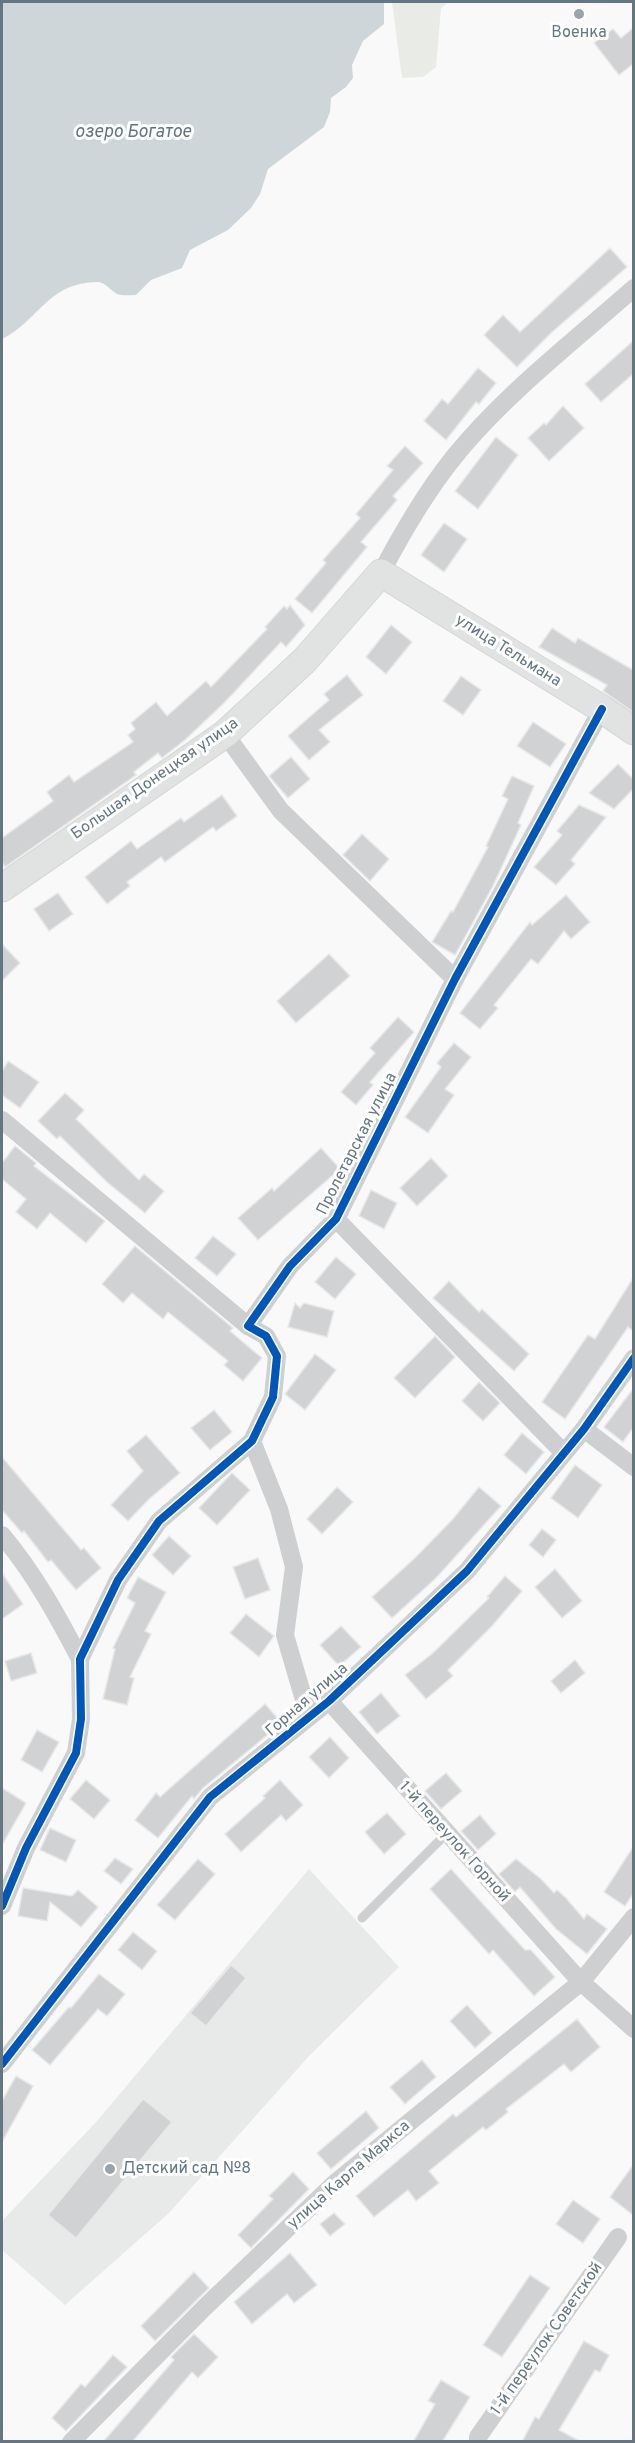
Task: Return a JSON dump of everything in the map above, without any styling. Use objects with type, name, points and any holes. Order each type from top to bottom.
[{"type":"street","name":"Большая Донецкая улица","points":[[2,888],[225,734],[305,660],[381,573],[404,528],[453,457],[507,400],[633,288]]},
{"type":"street","name":"улица Тельмана","points":[[381,573],[602,709],[633,731]]},
{"type":"street","name":"Пролетарская улица","points":[[248,1326],[290,1266],[336,1219],[455,979],[602,709]]},
{"type":"street","points":[[225,734],[281,811],[455,979]]},
{"type":"street","points":[[2,1120],[248,1326],[266,1336],[277,1356],[273,1396],[252,1441],[159,1521],[118,1580],[80,1659]]},
{"type":"street","points":[[336,1219],[564,1453]]},
{"type":"street","name":"Горная улица","points":[[2,2064],[210,1797],[329,1701],[467,1571],[584,1429],[633,1358]]},
{"type":"street","points":[[584,1429],[633,1467]]},
{"type":"street","points":[[252,1441],[279,1509],[294,1567],[285,1635],[309,1717]]},
{"type":"street","points":[[2,1535],[22,1559],[51,1603],[80,1659],[81,1719],[76,1753],[26,1848],[2,1906]]},
{"type":"street","name":"1-й переулок Горной","points":[[329,1701],[581,1982],[633,2029]]},
{"type":"street","name":"улица Карла Маркса","points":[[71,2442],[204,2308],[335,2183],[581,1982],[633,1917]]},
{"type":"street","name":"1-й переулок Советской","points":[[478,2442],[478,2437],[618,2237]]},
{"type":"lane","points":[[362,1918],[446,1834]]},
{"type":"shaded area","points":[[392,2],[449,2],[441,8],[436,67],[423,77],[402,78]]},
{"type":"shaded area","points":[[309,1869],[399,1967],[309,2056],[169,2213],[65,2305],[2,2250],[2,2221],[97,2121]]},
{"type":"water","name":"озеро Богатое","points":[[2,2],[384,2],[384,24],[363,41],[352,65],[353,78],[346,87],[331,98],[330,112],[324,127],[268,169],[260,194],[251,208],[228,230],[190,250],[182,268],[151,280],[136,295],[117,294],[100,282],[80,284],[66,289],[2,339]]},
{"type":"building","points":[[633,28],[633,64],[619,75],[594,43],[613,29],[621,38]]},
{"type":"building","points":[[610,248],[627,267],[551,333],[517,367],[484,335],[503,315],[520,332]]},
{"type":"building","points":[[633,341],[633,374],[601,402],[585,384]]},
{"type":"building","points":[[478,368],[496,383],[479,404],[476,402],[446,440],[424,421],[442,399],[448,404]]},
{"type":"building","points":[[563,406],[584,428],[549,461],[528,438],[544,423],[546,425]]},
{"type":"building","points":[[496,437],[518,455],[478,509],[455,491]]},
{"type":"building","points":[[405,446],[423,463],[393,496],[397,500],[361,542],[367,547],[312,613],[295,599],[326,563],[323,560],[360,518],[356,514],[393,470],[387,466]]},
{"type":"building","points":[[444,523],[467,539],[444,572],[421,555]]},
{"type":"building","points":[[290,605],[305,625],[286,647],[281,642],[225,702],[186,739],[162,758],[158,753],[134,772],[136,775],[5,867],[2,862],[2,838],[53,801],[47,792],[69,775],[74,782],[133,742],[128,735],[135,729],[131,723],[156,702],[167,716],[206,681],[211,687],[267,629],[265,627],[284,606],[287,609]]},
{"type":"building","points":[[391,625],[412,642],[386,674],[366,657]]},
{"type":"building","points":[[552,628],[575,643],[578,638],[633,670],[633,712],[603,691],[607,685],[539,647]]},
{"type":"building","points":[[347,675],[363,695],[319,730],[330,742],[309,760],[288,736],[329,700],[324,694]]},
{"type":"building","points":[[461,676],[481,690],[463,715],[443,701]]},
{"type":"building","points":[[533,722],[566,744],[550,767],[517,746]]},
{"type":"building","points":[[291,757],[310,779],[288,798],[269,776]]},
{"type":"building","points":[[618,764],[633,779],[633,789],[614,809],[589,793]]},
{"type":"building","points":[[512,776],[534,786],[518,823],[521,825],[493,886],[455,955],[432,942],[451,911],[453,912],[488,847],[486,846],[508,799],[502,796]]},
{"type":"building","points":[[222,795],[237,816],[216,831],[213,827],[165,862],[161,857],[127,882],[130,886],[107,904],[85,877],[131,841],[137,849],[181,818],[184,822]]},
{"type":"building","points":[[579,805],[606,817],[571,860],[575,864],[556,885],[534,867],[562,835],[557,831]]},
{"type":"building","points":[[362,834],[389,859],[370,881],[343,855]]},
{"type":"building","points":[[58,893],[73,914],[49,931],[34,909]]},
{"type":"building","points":[[566,895],[590,922],[571,939],[564,931],[538,964],[531,959],[494,1005],[498,1008],[480,1029],[460,1013],[530,922],[532,925]]},
{"type":"building","points":[[2,944],[20,963],[2,981]]},
{"type":"building","points":[[329,954],[350,976],[296,1023],[277,1001]]},
{"type":"building","points":[[398,1017],[414,1032],[370,1082],[373,1085],[356,1105],[341,1092],[375,1053],[370,1048]]},
{"type":"building","points":[[454,1043],[471,1057],[445,1089],[454,1095],[428,1133],[405,1117],[441,1067],[437,1063]]},
{"type":"building","points":[[8,1061],[39,1082],[20,1108],[2,1095],[2,1071]]},
{"type":"building","points":[[65,1093],[84,1110],[76,1119],[139,1180],[144,1174],[164,1191],[145,1213],[108,1183],[60,1136],[57,1139],[38,1121]]},
{"type":"building","points":[[15,1146],[36,1163],[34,1166],[105,1221],[86,1243],[50,1213],[37,1229],[16,1212],[26,1199],[2,1179],[2,1163]]},
{"type":"building","points":[[321,1148],[340,1169],[258,1240],[238,1218],[272,1188],[274,1191]]},
{"type":"building","points":[[431,1158],[448,1176],[417,1206],[400,1188]]},
{"type":"building","points":[[371,1190],[397,1203],[384,1229],[359,1216]]},
{"type":"building","points":[[213,1236],[236,1254],[217,1276],[195,1258]]},
{"type":"building","points":[[135,1246],[233,1328],[230,1331],[262,1358],[243,1381],[224,1365],[228,1361],[168,1312],[163,1319],[132,1293],[123,1303],[102,1284]]},
{"type":"building","points":[[336,1257],[356,1274],[335,1299],[315,1282]]},
{"type":"building","points":[[633,1278],[633,1331],[628,1327],[565,1419],[542,1402],[588,1335],[595,1339]]},
{"type":"building","points":[[449,1281],[479,1312],[482,1309],[529,1354],[514,1371],[433,1298]]},
{"type":"building","points":[[295,1303],[300,1308],[304,1303],[334,1311],[327,1337],[288,1327]]},
{"type":"building","points":[[435,1336],[455,1357],[415,1398],[394,1378]]},
{"type":"building","points":[[315,1354],[336,1370],[305,1410],[285,1394]]},
{"type":"building","points":[[479,1382],[500,1403],[483,1421],[462,1401]]},
{"type":"building","points":[[633,1389],[633,1428],[623,1442],[604,1427]]},
{"type":"building","points":[[214,1410],[232,1432],[210,1450],[191,1428]]},
{"type":"building","points":[[522,1433],[544,1452],[526,1474],[504,1455]]},
{"type":"building","points":[[146,1435],[180,1473],[149,1499],[128,1521],[111,1505],[143,1471],[127,1451]]},
{"type":"building","points":[[2,1457],[81,1550],[84,1548],[101,1568],[76,1590],[51,1560],[48,1562],[24,1531],[22,1533],[2,1510]]},
{"type":"building","points":[[575,1465],[602,1485],[578,1518],[551,1498]]},
{"type":"building","points":[[232,1473],[250,1490],[217,1525],[199,1508]]},
{"type":"building","points":[[337,1487],[353,1502],[322,1534],[307,1519]]},
{"type":"building","points":[[479,1487],[501,1506],[436,1578],[392,1618],[372,1597],[453,1519]]},
{"type":"building","points":[[542,1529],[556,1540],[543,1557],[529,1545]]},
{"type":"building","points":[[169,1536],[191,1556],[173,1575],[152,1555]]},
{"type":"building","points":[[258,1558],[270,1590],[245,1599],[233,1567]]},
{"type":"building","points":[[555,1569],[582,1601],[562,1618],[535,1587]]},
{"type":"building","points":[[2,1573],[23,1604],[2,1619]]},
{"type":"building","points":[[505,1576],[522,1591],[492,1626],[448,1670],[453,1676],[426,1699],[405,1675],[433,1653],[489,1598],[487,1597]]},
{"type":"building","points":[[138,1577],[166,1592],[145,1631],[151,1634],[130,1677],[134,1678],[127,1705],[103,1699],[115,1649],[113,1648],[135,1603],[127,1598]]},
{"type":"building","points":[[246,1614],[274,1636],[259,1657],[230,1633]]},
{"type":"building","points":[[341,1626],[361,1647],[339,1666],[320,1645]]},
{"type":"building","points":[[31,1653],[37,1673],[11,1681],[5,1661]]},
{"type":"building","points":[[575,1660],[585,1673],[561,1693],[551,1681]]},
{"type":"building","points":[[381,1693],[400,1716],[377,1734],[359,1712]]},
{"type":"building","points":[[265,1704],[282,1723],[203,1788],[194,1799],[192,1796],[158,1838],[135,1820],[156,1793],[160,1797]]},
{"type":"building","points":[[37,1730],[59,1742],[42,1772],[21,1760]]},
{"type":"building","points":[[330,1737],[349,1758],[329,1778],[309,1757]]},
{"type":"building","points":[[446,1773],[462,1791],[441,1809],[425,1791]]},
{"type":"building","points":[[86,1780],[110,1800],[94,1819],[70,1799]]},
{"type":"building","points":[[280,1780],[303,1805],[286,1821],[281,1815],[241,1852],[225,1834],[265,1798],[263,1796]]},
{"type":"building","points":[[2,1788],[26,1803],[2,1845]]},
{"type":"building","points":[[387,1813],[406,1834],[384,1854],[365,1832]]},
{"type":"building","points":[[480,1815],[496,1834],[478,1850],[461,1831]]},
{"type":"building","points":[[50,1828],[76,1840],[66,1862],[40,1850]]},
{"type":"building","points":[[633,1847],[633,1894],[625,1906],[604,1892]]},
{"type":"building","points":[[115,1858],[133,1869],[121,1884],[104,1871]]},
{"type":"building","points":[[198,1859],[215,1874],[175,1920],[157,1905]]},
{"type":"building","points":[[516,1859],[554,1893],[557,1890],[584,1919],[587,1914],[607,1929],[587,1954],[556,1929],[520,1887],[515,1892],[499,1874]]},
{"type":"building","points":[[451,1869],[525,1950],[531,1950],[555,1977],[534,1996],[493,1950],[489,1954],[430,1889]]},
{"type":"building","points":[[23,1888],[72,1896],[78,1890],[98,1907],[81,1927],[50,1902],[47,1921],[18,1916]]},
{"type":"building","points":[[133,1932],[157,1951],[142,1970],[118,1950]]},
{"type":"building","points":[[231,1965],[246,1978],[206,2026],[190,2013]]},
{"type":"building","points":[[99,1974],[125,1994],[107,2016],[98,2009],[50,2065],[32,2050]]},
{"type":"building","points":[[467,2005],[492,2033],[475,2048],[450,2021]]},
{"type":"building","points":[[577,2019],[600,2047],[571,2072],[564,2064],[506,2109],[508,2112],[486,2130],[483,2127],[429,2171],[439,2183],[416,2201],[408,2190],[374,2217],[356,2196],[453,2114],[456,2117]]},
{"type":"building","points":[[422,2060],[436,2077],[405,2104],[390,2087]]},
{"type":"building","points":[[16,2076],[33,2086],[2,2142],[2,2101]]},
{"type":"building","name":"Детский сад №8","points":[[143,2099],[172,2122],[76,2238],[48,2215]]},
{"type":"building","points":[[366,2111],[379,2128],[331,2169],[317,2153]]},
{"type":"building","points":[[633,2165],[633,2215],[610,2197]]},
{"type":"building","points":[[293,2172],[309,2189],[251,2248],[238,2235],[273,2199],[269,2196]]},
{"type":"building","points":[[573,2200],[600,2219],[583,2243],[556,2224]]},
{"type":"building","points":[[334,2213],[345,2224],[330,2236],[320,2224]]},
{"type":"building","points":[[290,2253],[317,2285],[294,2303],[287,2294],[252,2324],[234,2302]]},
{"type":"building","points":[[194,2272],[209,2288],[155,2341],[141,2326]]},
{"type":"building","points":[[530,2275],[550,2288],[502,2357],[483,2345]]},
{"type":"building","points":[[194,2334],[218,2357],[198,2378],[192,2372],[132,2442],[103,2442],[174,2360],[171,2357]]},
{"type":"building","points":[[584,2341],[609,2355],[600,2372],[595,2370],[559,2430],[581,2442],[522,2442],[535,2417],[539,2419]]},
{"type":"building","points":[[113,2355],[127,2367],[66,2431],[52,2418],[81,2384],[85,2387]]},
{"type":"building","points":[[441,2380],[470,2397],[442,2442],[413,2442],[435,2404],[428,2401]]},
{"type":"cycle path","points":[[2,1906],[26,1848],[76,1753],[81,1719],[80,1659],[118,1580],[159,1521],[252,1441],[273,1397],[277,1356],[266,1336],[248,1326],[290,1266],[336,1219],[455,979],[602,709]]},
{"type":"cycle path","points":[[2,2064],[210,1797],[329,1701],[467,1571],[584,1429],[634,1358]]},
{"type":"place","name":"Военка","points":[[579,14]]},
{"type":"place","name":"Детский сад №8","points":[[110,2169]]}]
